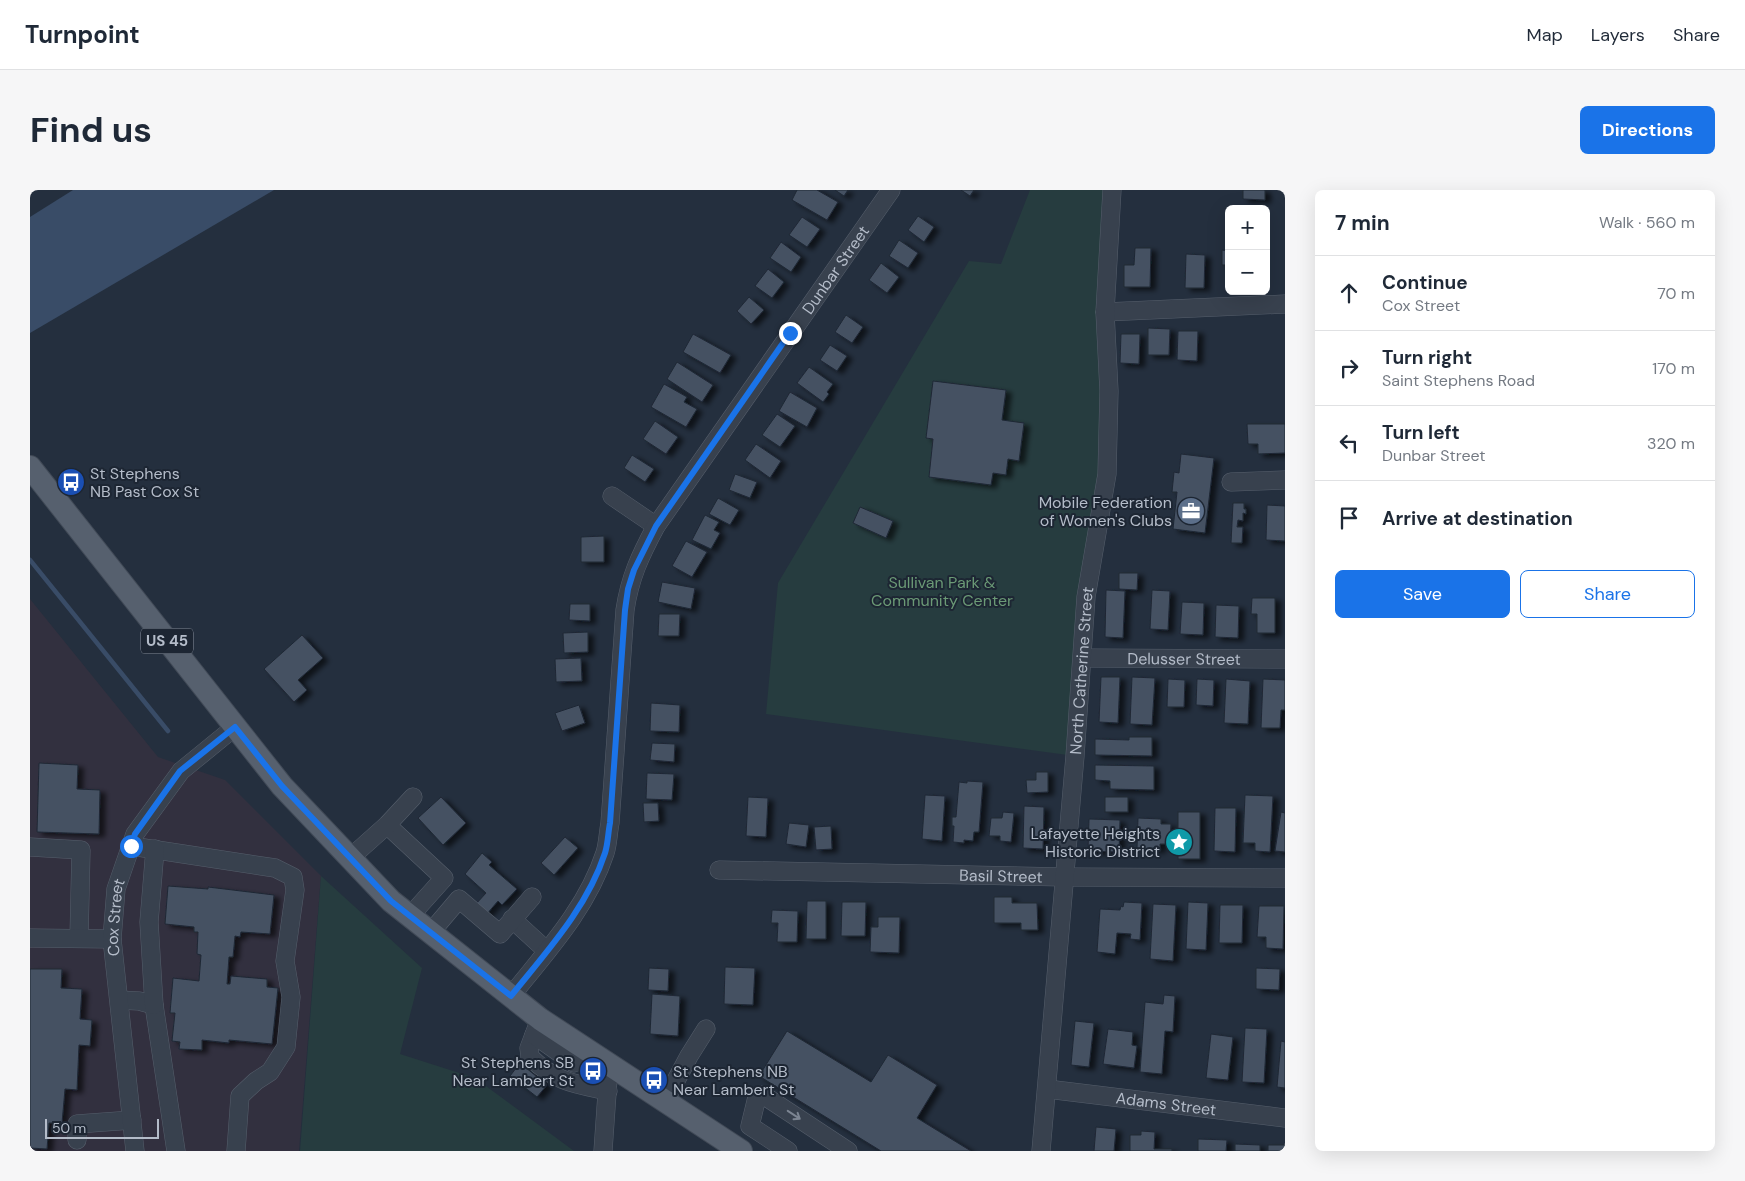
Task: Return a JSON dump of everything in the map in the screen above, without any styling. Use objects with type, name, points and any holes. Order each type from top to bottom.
[{"type":"main road","name":"US 45","points":[[30,467],[282,786],[391,901],[511,996],[537,1027],[578,1055],[609,1065],[741,1151]]},
{"type":"street","name":"Dunbar Street","points":[[511,996],[576,914],[605,852],[610,823],[627,596],[634,570],[656,526],[892,190]]},
{"type":"street","name":"North Catherine Street","points":[[1042,1151],[1083,658],[1086,597],[1107,474],[1109,391],[1105,312],[1112,190]]},
{"type":"street","points":[[1105,312],[1285,304]]},
{"type":"street","points":[[1231,482],[1285,480]]},
{"type":"street","points":[[612,496],[656,526]]},
{"type":"street","name":"Delusser Street","points":[[1083,658],[1285,659]]},
{"type":"street","name":"Cox Street","points":[[135,1151],[112,939],[116,890],[135,834],[180,771],[235,727]]},
{"type":"street","points":[[350,858],[387,824],[412,797]]},
{"type":"street","points":[[387,824],[444,878],[410,916]]},
{"type":"street","points":[[131,846],[274,868],[293,876],[295,890],[285,961],[290,997],[286,1047],[270,1072],[256,1081],[240,1096],[236,1151]]},
{"type":"street","points":[[30,847],[81,850],[79,938]]},
{"type":"street","points":[[155,849],[149,922],[154,1005],[176,1151]]},
{"type":"street","name":"Basil Street","points":[[719,870],[1065,877],[1285,878]]},
{"type":"street","points":[[431,932],[460,899],[500,934],[532,897]]},
{"type":"street","points":[[512,919],[547,951]]},
{"type":"street","points":[[30,938],[112,939]]},
{"type":"street","points":[[119,1000],[139,1000],[154,1005]]},
{"type":"street","points":[[537,1027],[529,1048],[530,1057],[542,1069],[570,1083],[608,1091]]},
{"type":"street","points":[[665,1101],[706,1029]]},
{"type":"street","points":[[570,1083],[578,1055]]},
{"type":"street","points":[[603,1151],[609,1065]]},
{"type":"street","name":"Adams Street","points":[[1047,1089],[1285,1118]]},
{"type":"street","points":[[741,1151],[750,1126],[757,1097],[763,1095],[848,1151]]},
{"type":"street","points":[[77,1140],[77,1124],[132,1120]]},
{"type":"street","points":[[750,1126],[788,1151]]},
{"type":"shaded area","points":[[30,599],[158,757],[225,780],[321,876],[299,1151],[30,1151]]},
{"type":"green space","name":"Sullivan Park & Community Center","points":[[1030,190],[1112,190],[1109,391],[1075,756],[766,714],[778,583],[969,261],[1001,264]]},
{"type":"green space","points":[[321,876],[422,968],[400,1054],[475,1078],[574,1151],[300,1151]]},
{"type":"water","points":[[73,190],[274,190],[30,333],[30,217]]},
{"type":"building","points":[[797,190],[817,190],[838,202],[827,220],[792,200]]},
{"type":"building","points":[[835,190],[848,190],[844,196]]},
{"type":"building","points":[[961,190],[974,190],[970,196]]},
{"type":"building","points":[[1243,190],[1265,190],[1265,200],[1243,199]]},
{"type":"building","points":[[918,216],[934,227],[924,242],[908,230]]},
{"type":"building","points":[[802,217],[820,229],[807,247],[789,235]]},
{"type":"building","points":[[899,240],[918,253],[908,268],[889,256]]},
{"type":"building","points":[[781,242],[801,257],[791,272],[770,258]]},
{"type":"building","points":[[1135,248],[1151,248],[1150,287],[1124,287],[1124,265],[1134,265]]},
{"type":"building","points":[[1222,250],[1225,250],[1225,265],[1222,265]]},
{"type":"building","points":[[1186,254],[1205,255],[1204,288],[1185,288]]},
{"type":"building","points":[[881,263],[899,277],[887,293],[869,280]]},
{"type":"building","points":[[768,269],[784,282],[772,298],[755,286]]},
{"type":"building","points":[[749,297],[764,310],[751,324],[737,311]]},
{"type":"building","points":[[846,315],[863,327],[852,343],[835,332]]},
{"type":"building","points":[[1148,328],[1170,329],[1169,355],[1148,355]]},
{"type":"building","points":[[1178,331],[1198,331],[1197,361],[1177,360]]},
{"type":"building","points":[[693,334],[731,355],[720,373],[683,352]]},
{"type":"building","points":[[1121,334],[1140,334],[1139,364],[1120,363]]},
{"type":"building","points":[[830,345],[847,356],[837,371],[820,360]]},
{"type":"building","points":[[677,362],[713,385],[702,402],[667,379]]},
{"type":"building","points":[[809,367],[833,384],[823,402],[797,383]]},
{"type":"building","points":[[933,381],[1006,390],[1002,420],[1024,423],[1019,461],[1008,459],[1006,475],[993,473],[991,485],[929,477],[933,439],[926,438]]},
{"type":"building","points":[[664,384],[687,397],[684,402],[697,409],[686,427],[651,407]]},
{"type":"building","points":[[790,392],[817,408],[807,427],[779,411]]},
{"type":"building","points":[[777,414],[795,426],[780,447],[762,435]]},
{"type":"building","points":[[655,421],[678,437],[666,454],[643,439]]},
{"type":"building","points":[[1247,424],[1285,424],[1285,453],[1258,454],[1258,444],[1248,444]]},
{"type":"building","points":[[756,444],[781,461],[770,478],[745,460]]},
{"type":"building","name":"Mobile Federation of Women's Clubs","points":[[1181,454],[1214,458],[1205,533],[1173,529],[1177,492],[1172,492],[1174,472],[1179,473]]},
{"type":"building","points":[[632,455],[654,469],[645,482],[624,468]]},
{"type":"building","points":[[735,474],[757,482],[750,498],[729,490]]},
{"type":"building","points":[[718,498],[739,510],[730,525],[709,514]]},
{"type":"building","points":[[1233,503],[1244,503],[1244,509],[1246,509],[1246,514],[1243,513],[1243,521],[1238,520],[1237,527],[1243,527],[1242,543],[1231,543]]},
{"type":"building","points":[[1267,505],[1285,506],[1285,541],[1266,540]]},
{"type":"building","points":[[860,507],[893,521],[886,538],[853,523]]},
{"type":"building","points":[[705,515],[719,522],[714,530],[720,533],[711,549],[692,540]]},
{"type":"building","points":[[604,536],[604,562],[581,562],[581,537]]},
{"type":"building","points":[[686,541],[707,552],[692,577],[672,566]]},
{"type":"building","points":[[1119,573],[1138,573],[1137,590],[1119,589]]},
{"type":"building","points":[[662,582],[695,588],[691,609],[658,602]]},
{"type":"building","points":[[1106,590],[1125,591],[1123,638],[1105,637]]},
{"type":"building","points":[[1152,590],[1170,591],[1168,630],[1150,629]]},
{"type":"building","points":[[1252,598],[1275,598],[1275,633],[1257,633],[1257,614],[1251,614]]},
{"type":"building","points":[[1182,602],[1204,603],[1203,635],[1180,634]]},
{"type":"building","points":[[570,604],[590,604],[590,621],[569,620]]},
{"type":"building","points":[[1216,605],[1239,606],[1238,638],[1215,637]]},
{"type":"building","points":[[659,614],[680,614],[679,636],[658,636]]},
{"type":"building","points":[[588,632],[588,652],[564,653],[563,633]]},
{"type":"building","points":[[302,635],[323,658],[298,680],[307,690],[294,702],[264,669]]},
{"type":"building","points":[[581,658],[582,681],[556,682],[555,659]]},
{"type":"building","points":[[1101,677],[1120,677],[1118,723],[1099,722]]},
{"type":"building","points":[[1132,677],[1155,678],[1152,725],[1130,724]]},
{"type":"building","points":[[1168,679],[1185,680],[1184,707],[1167,707]]},
{"type":"building","points":[[1197,679],[1214,680],[1213,706],[1196,705]]},
{"type":"building","points":[[1226,679],[1250,681],[1248,724],[1224,723]]},
{"type":"building","points":[[1263,679],[1285,680],[1285,710],[1281,710],[1280,728],[1261,728]]},
{"type":"building","points":[[651,703],[680,705],[679,732],[650,731]]},
{"type":"building","points":[[579,705],[585,723],[562,731],[555,713]]},
{"type":"building","points":[[1129,737],[1152,737],[1152,756],[1095,755],[1095,739],[1129,740]]},
{"type":"building","points":[[652,743],[675,744],[674,762],[650,760]]},
{"type":"building","points":[[39,763],[78,765],[77,789],[100,790],[99,834],[37,832]]},
{"type":"building","points":[[1095,765],[1154,766],[1154,790],[1110,789],[1110,781],[1095,780]]},
{"type":"building","points":[[1036,772],[1048,772],[1048,792],[1027,793],[1026,780],[1036,780]]},
{"type":"building","points":[[647,773],[674,774],[672,800],[646,799]]},
{"type":"building","points":[[967,781],[983,782],[979,832],[974,832],[973,841],[964,840],[964,843],[953,842],[954,826],[952,826],[952,817],[956,817],[959,782],[967,783]]},
{"type":"building","points":[[925,795],[945,796],[942,841],[922,839]]},
{"type":"building","points":[[1245,795],[1273,796],[1270,852],[1255,851],[1255,843],[1243,843]]},
{"type":"building","points":[[441,797],[466,823],[443,845],[418,818]]},
{"type":"building","points":[[748,797],[768,798],[766,837],[746,836]]},
{"type":"building","points":[[1105,797],[1128,797],[1128,812],[1105,812]]},
{"type":"building","points":[[643,803],[658,803],[659,821],[644,822]]},
{"type":"building","points":[[1024,806],[1044,807],[1043,849],[1023,848]]},
{"type":"building","points":[[1215,808],[1236,808],[1235,852],[1214,851]]},
{"type":"building","points":[[1003,812],[1014,813],[1011,842],[1000,841],[1000,836],[989,836],[991,818],[1002,818]]},
{"type":"building","points":[[1178,812],[1200,812],[1200,859],[1178,859]]},
{"type":"building","points":[[1281,812],[1285,813],[1285,852],[1275,851]]},
{"type":"building","points":[[1138,818],[1161,819],[1161,824],[1171,824],[1170,844],[1160,844],[1160,850],[1137,849]]},
{"type":"building","points":[[1089,819],[1120,820],[1119,852],[1088,851]]},
{"type":"building","points":[[789,823],[809,825],[806,847],[786,844]]},
{"type":"building","points":[[831,826],[832,849],[816,850],[814,827]]},
{"type":"building","points":[[565,837],[578,848],[554,875],[541,863]]},
{"type":"building","points":[[482,853],[492,862],[489,865],[517,889],[502,905],[498,901],[486,915],[475,905],[486,893],[465,874]]},
{"type":"building","points":[[168,886],[208,889],[208,887],[274,895],[270,934],[241,932],[240,937],[235,936],[233,957],[229,957],[227,984],[230,984],[231,976],[267,979],[267,987],[278,988],[272,1044],[229,1040],[229,1043],[202,1040],[202,1050],[179,1049],[180,1042],[172,1041],[175,1013],[170,1013],[173,978],[199,981],[201,955],[197,954],[198,932],[194,932],[194,927],[165,924]]},
{"type":"building","points":[[994,897],[1012,897],[1012,903],[1037,903],[1038,930],[1021,930],[1021,923],[994,923]]},
{"type":"building","points":[[807,901],[826,901],[826,939],[806,939]]},
{"type":"building","points":[[842,902],[866,902],[865,936],[841,936]]},
{"type":"building","points":[[1124,902],[1142,903],[1140,940],[1130,939],[1131,934],[1117,933],[1115,954],[1097,952],[1100,909],[1120,910]]},
{"type":"building","points":[[1188,902],[1208,903],[1206,950],[1186,949]]},
{"type":"building","points":[[1153,904],[1176,905],[1173,961],[1150,959]]},
{"type":"building","points":[[1220,905],[1243,905],[1242,943],[1219,943]]},
{"type":"building","points":[[1259,906],[1284,906],[1283,949],[1266,948],[1266,937],[1257,937]]},
{"type":"building","points":[[772,910],[798,911],[797,942],[777,942],[778,923],[771,923]]},
{"type":"building","points":[[878,917],[900,917],[899,953],[870,952],[871,927],[878,927]]},
{"type":"building","points":[[725,967],[755,968],[753,1005],[724,1004]]},
{"type":"building","points":[[649,968],[669,969],[668,991],[648,990]]},
{"type":"building","points":[[1256,968],[1280,969],[1279,990],[1256,989]]},
{"type":"building","points":[[30,969],[62,969],[61,988],[82,989],[80,1019],[92,1020],[90,1046],[79,1045],[77,1090],[65,1089],[62,1123],[49,1123],[47,1149],[30,1148]]},
{"type":"building","points":[[652,994],[680,996],[678,1036],[650,1034]]},
{"type":"building","points":[[1164,995],[1175,996],[1173,1032],[1165,1031],[1162,1074],[1140,1072],[1145,1002],[1163,1004]]},
{"type":"building","points":[[1075,1021],[1094,1023],[1089,1067],[1071,1065]]},
{"type":"building","points":[[1245,1028],[1267,1029],[1264,1083],[1242,1082]]},
{"type":"building","points":[[1108,1029],[1133,1032],[1132,1045],[1137,1046],[1134,1068],[1103,1064]]},
{"type":"building","points":[[787,1031],[871,1082],[888,1055],[937,1085],[917,1118],[971,1151],[881,1151],[759,1076]]},
{"type":"building","points":[[1211,1034],[1233,1037],[1228,1080],[1206,1078]]},
{"type":"building","points":[[1281,1041],[1285,1042],[1285,1088],[1277,1087]]},
{"type":"building","points":[[520,1063],[547,1085],[537,1097],[510,1076]]},
{"type":"building","points":[[1096,1127],[1116,1129],[1114,1151],[1094,1151]]},
{"type":"building","points":[[1141,1131],[1155,1132],[1154,1149],[1172,1149],[1172,1151],[1130,1151],[1130,1135],[1141,1135]]},
{"type":"building","points":[[1198,1139],[1227,1140],[1226,1151],[1198,1151]]},
{"type":"building","points":[[1235,1144],[1260,1145],[1260,1151],[1235,1151]]},
{"type":"building","points":[[1268,1145],[1285,1145],[1285,1151],[1268,1151]]},
{"type":"waterway","points":[[30,560],[168,731]]},
{"type":"place","name":"St Stephens NB Past Cox St","points":[[71,482]]},
{"type":"place","name":"Mobile Federation of Women's Clubs","points":[[1191,511]]},
{"type":"place","name":"Lafayette Heights Historic District","points":[[1179,842]]},
{"type":"place","name":"St Stephens SB Near Lambert St","points":[[593,1071]]},
{"type":"place","name":"St Stephens NB Near Lambert St","points":[[654,1080]]},
{"type":"route","points":[[131,846],[135,834],[180,771],[235,727],[282,786],[391,901],[511,996],[576,914],[605,852],[610,823],[625,610],[628,589],[634,570],[656,526],[790,333]]}]
